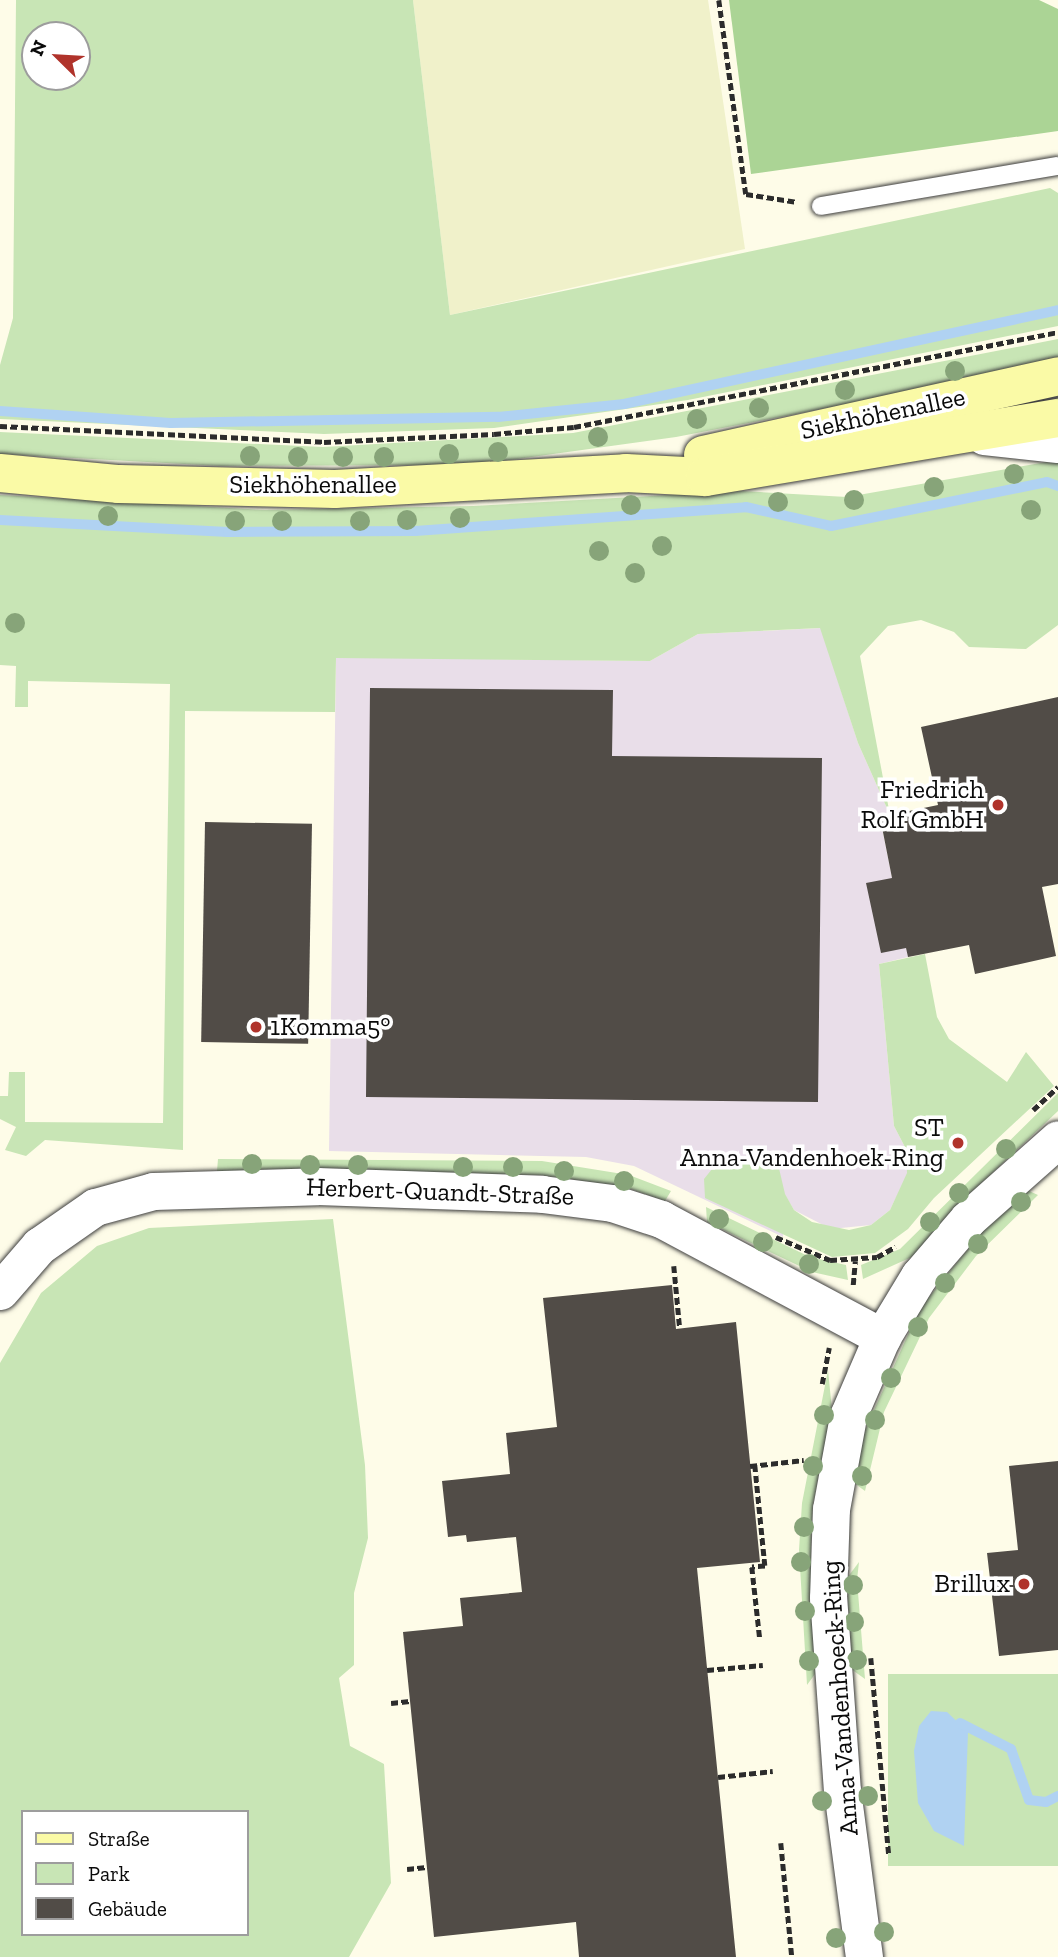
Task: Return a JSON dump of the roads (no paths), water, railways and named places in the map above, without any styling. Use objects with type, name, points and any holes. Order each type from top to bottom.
[{"type":"main road","name":"Siekhöhenallee","points":[[626,473],[1058,376]]},
{"type":"main road","name":"Siekhöhenallee","points":[[0,473],[119,484],[335,489],[626,473],[705,477],[976,435],[1058,418]]},
{"type":"street","points":[[976,435],[1058,444]]},
{"type":"street","name":"Anna-Vandenhoeck-Ring","points":[[864,1957],[842,1791],[830,1547],[848,1416],[882,1336],[919,1276],[968,1219],[1058,1139]]},
{"type":"street","name":"Herbert-Quandt-Straße","points":[[0,1291],[39,1246],[95,1208],[185,1188],[317,1186],[579,1196],[669,1223],[882,1336]]},
{"type":"lane","points":[[821,206],[1058,166]]},
{"type":"water","points":[[931,1711],[947,1712],[968,1732],[964,1846],[934,1831],[918,1803],[914,1751],[919,1726]]},
{"type":"waterway","points":[[0,411],[171,423],[498,417],[624,404],[1058,310]]},
{"type":"waterway","points":[[0,520],[228,532],[415,531],[746,507],[831,526],[1047,482],[1058,486]]},
{"type":"waterway","points":[[960,1723],[1011,1749],[1029,1800],[1046,1802],[1058,1796]]},
{"type":"place","name":"Friedrich Rolf GmbH","points":[[998,805]]},
{"type":"place","name":"1Komma5°","points":[[256,1027]]},
{"type":"place","name":"ST Anna-Vandenhoek-Ring","points":[[958,1143]]},
{"type":"place","name":"Brillux","points":[[1024,1584]]}]
